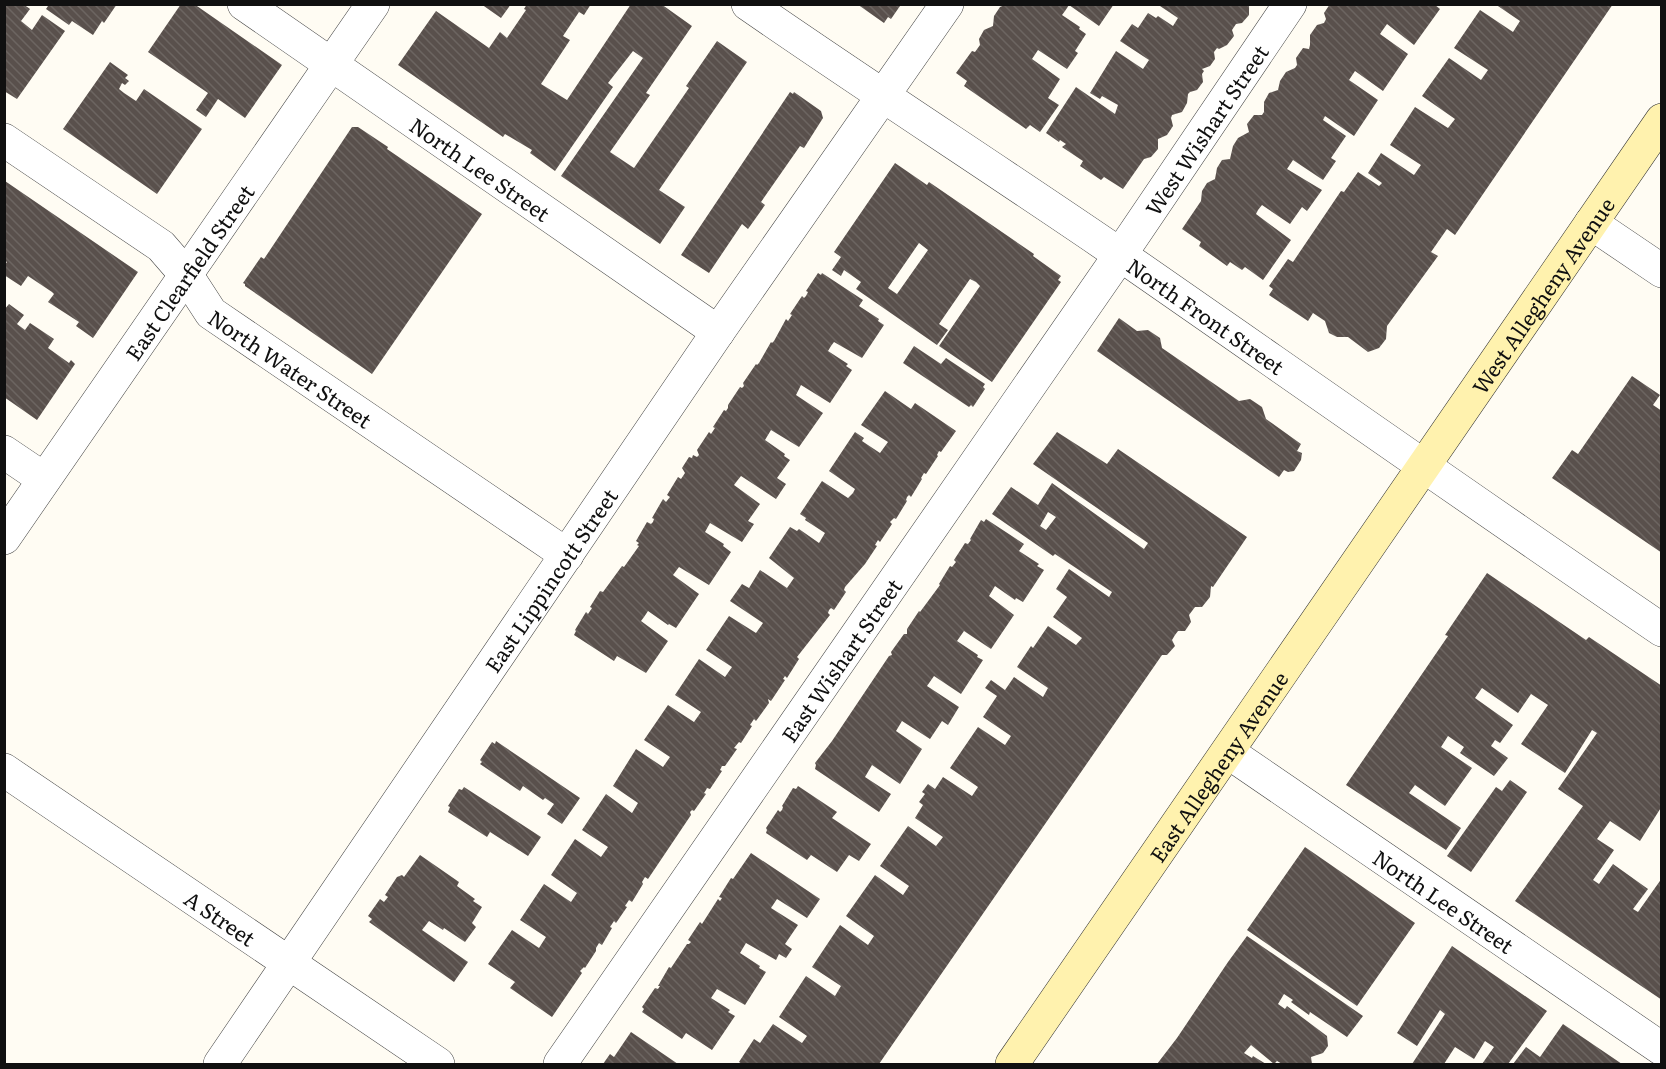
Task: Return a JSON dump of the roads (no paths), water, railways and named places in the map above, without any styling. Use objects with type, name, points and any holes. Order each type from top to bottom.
[{"type":"main road","name":"West Allegheny Avenue","points":[[1423,467],[1662,120]]},
{"type":"main road","name":"East Allegheny Avenue","points":[[1012,1065],[1423,467]]},
{"type":"street","name":"North Lee Street","points":[[244,4],[718,332]]},
{"type":"street","name":"East Clearfield Street","points":[[4,538],[373,4]]},
{"type":"street","name":"North Front Street","points":[[748,4],[883,98],[1120,255],[1423,467],[1662,630]]},
{"type":"street","name":"East Lippincott Street","points":[[220,1065],[718,332],[947,4]]},
{"type":"street","name":"West Wishart Street","points":[[1120,255],[1290,4]]},
{"type":"street","name":"North Water Street","points":[[4,140],[161,246],[187,276],[212,312],[567,555]]},
{"type":"street","points":[[1591,223],[1662,271]]},
{"type":"street","name":"East Wishart Street","points":[[560,1065],[1120,255]]},
{"type":"street","points":[[4,452],[44,479]]},
{"type":"street","name":"North Lee Street","points":[[1228,752],[1662,1049]]},
{"type":"street","name":"A Street","points":[[4,770],[438,1065]]}]
